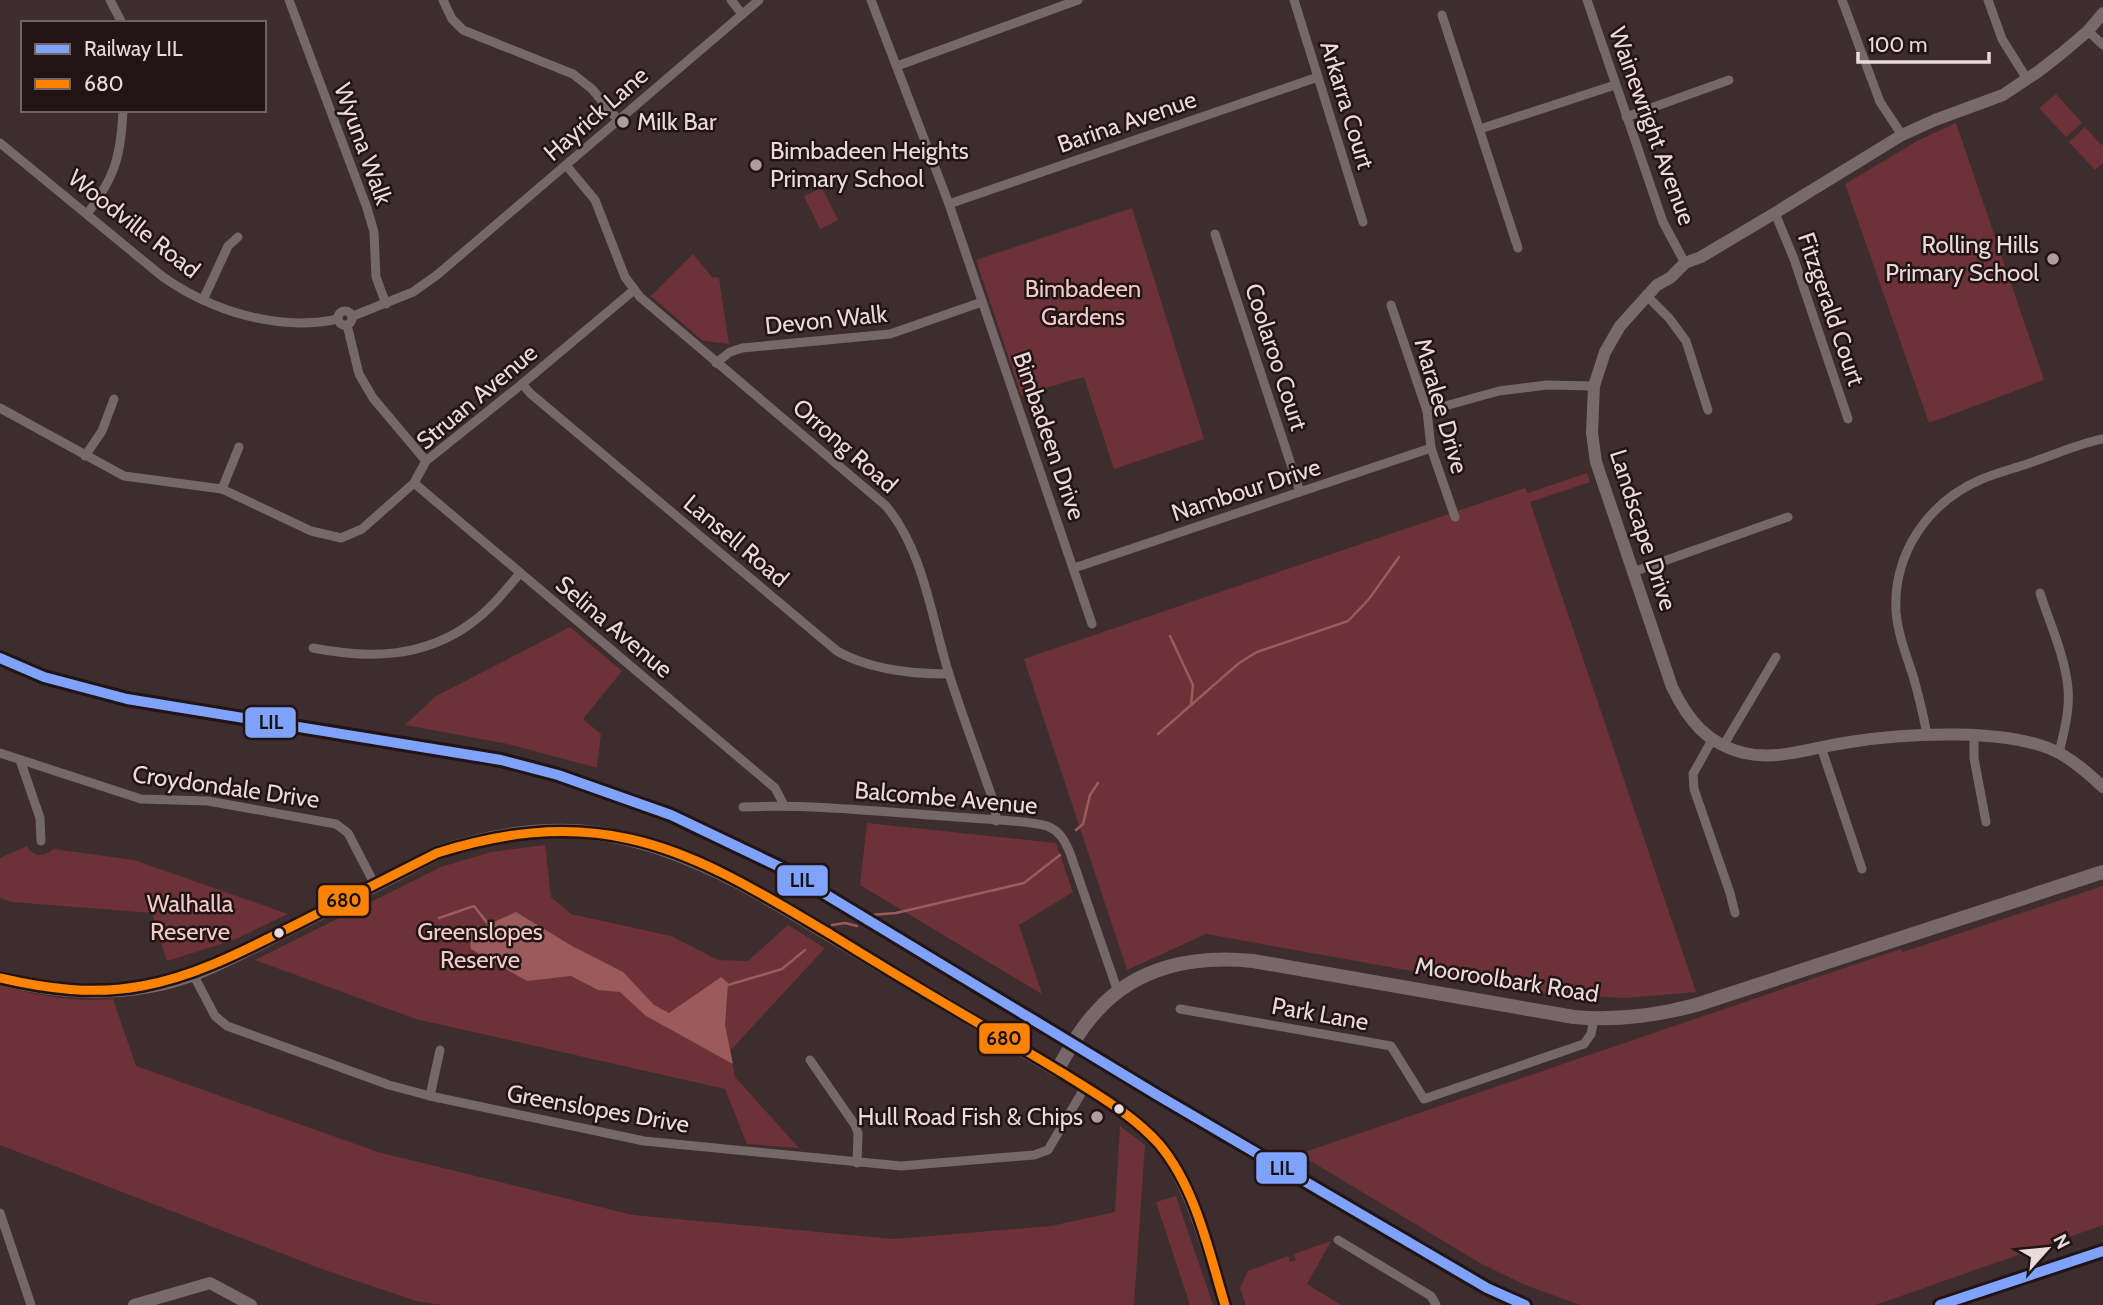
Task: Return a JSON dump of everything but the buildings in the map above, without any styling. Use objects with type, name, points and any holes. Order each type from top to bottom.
[{"type":"main road","points":[[0,978],[57,989],[96,991],[151,986],[194,974],[437,853],[511,834],[593,833],[635,841],[706,866],[768,898],[1057,1070]]},
{"type":"main road","name":"Mooroolbark Road","points":[[1057,1070],[1092,1017],[1118,992],[1145,975],[1186,961],[1230,958],[1536,1011],[1594,1019],[1640,1017],[1678,1010],[2103,872]]},
{"type":"street","points":[[110,0],[121,21]]},
{"type":"street","name":"Wyuna Walk","points":[[289,0],[367,208],[374,232],[376,276],[386,303]]},
{"type":"street","points":[[443,0],[452,19],[463,30],[573,74],[592,89],[618,120]]},
{"type":"street","points":[[731,0],[742,14]]},
{"type":"street","name":"Hayrick Lane","points":[[386,303],[413,292],[458,257],[759,0]]},
{"type":"street","name":"Bimbadeen Drive","points":[[871,0],[883,25],[949,204],[1092,624]]},
{"type":"street","name":"Bimbadeen Drive","points":[[878,0],[883,25]]},
{"type":"street","points":[[897,66],[1078,0]]},
{"type":"street","name":"Arkarra Court","points":[[1294,0],[1363,222]]},
{"type":"street","name":"Wainewright Avenue","points":[[1587,0],[1663,222],[1685,263]]},
{"type":"street","points":[[1842,0],[1880,102],[1902,135]]},
{"type":"street","points":[[1988,0],[2002,39],[2027,79]]},
{"type":"street","name":"Landscape Drive","points":[[1718,743],[1698,729],[1683,709],[1672,687],[1597,462],[1592,433],[1594,386],[1605,352],[1620,326],[1646,295],[1679,271],[1685,263],[1701,257],[1902,135],[2003,95],[2088,31],[2103,13]]},
{"type":"street","points":[[1443,15],[1518,248]]},
{"type":"street","points":[[2088,31],[2103,45]]},
{"type":"street","name":"Barina Avenue","points":[[949,204],[1318,77]]},
{"type":"street","points":[[1626,117],[1729,80]]},
{"type":"street","points":[[1480,129],[1615,85]]},
{"type":"street","points":[[87,214],[109,182],[116,163],[121,144],[123,112]]},
{"type":"street","name":"Woodville Road","points":[[0,143],[163,276],[203,300],[235,313],[270,320],[307,323],[338,319],[341,323],[350,320]]},
{"type":"street","name":"Orrong Road","points":[[566,165],[595,200],[625,277],[646,303],[895,516],[911,546],[949,674],[995,806],[996,821]]},
{"type":"street","name":"Fitzgerald Court","points":[[1775,213],[1794,259],[1848,419]]},
{"type":"street","name":"Coolaroo Court","points":[[1215,234],[1300,492]]},
{"type":"street","points":[[203,300],[228,246],[238,237]]},
{"type":"street","name":"Struan Avenue","points":[[0,408],[132,479],[222,489],[311,531],[341,538],[362,529],[414,483],[426,461],[634,290]]},
{"type":"street","points":[[1646,295],[1669,318],[1686,341],[1708,411]]},
{"type":"street","name":"Devon Walk","points":[[716,363],[730,352],[742,348],[890,334],[982,302]]},
{"type":"street","points":[[386,303],[350,320],[359,374],[373,398],[426,461]]},
{"type":"street","name":"Maralee Drive","points":[[1391,305],[1427,411],[1430,449],[1455,517]]},
{"type":"street","name":"Lansell Road","points":[[522,384],[837,651],[870,665],[949,674]]},
{"type":"street","points":[[1427,411],[1499,391],[1547,385],[1594,386]]},
{"type":"street","points":[[85,456],[102,431],[114,399]]},
{"type":"street","points":[[1927,736],[1896,614],[1896,587],[1903,559],[1917,531],[1936,508],[1959,491],[1982,479],[2103,439]]},
{"type":"street","points":[[222,489],[239,447]]},
{"type":"street","name":"Nambour Drive","points":[[1074,568],[1430,449]]},
{"type":"street","name":"Selina Avenue","points":[[414,483],[775,788],[784,805]]},
{"type":"street","points":[[1633,572],[1788,517]]},
{"type":"street","points":[[313,648],[368,656],[394,655],[428,647],[448,639],[472,623],[520,573]]},
{"type":"street","points":[[2040,593],[2062,658],[2068,688],[2067,719],[2059,753]]},
{"type":"street","points":[[1735,913],[1731,893],[1695,789],[1693,774],[1718,743],[1776,657]]},
{"type":"street","points":[[1974,736],[1974,758],[1986,822]]},
{"type":"street","points":[[1718,743],[1744,753],[1769,756],[1875,738],[2008,737],[2059,753],[2081,767],[2103,787]]},
{"type":"street","points":[[1821,747],[1862,869]]},
{"type":"street","name":"Croydondale Drive","points":[[0,753],[141,799],[208,801],[336,824],[348,833],[375,885]]},
{"type":"street","points":[[20,760],[40,818],[41,841]]},
{"type":"street","name":"Balcombe Avenue","points":[[739,807],[784,805],[1046,826],[1062,835],[1118,992]]},
{"type":"street","name":"Greenslopes Drive","points":[[194,974],[215,1016],[228,1026],[389,1085],[644,1142],[901,1166],[1041,1153],[1048,1150],[1085,1087]]},
{"type":"street","name":"Park Lane","points":[[1180,1009],[1391,1046],[1424,1099],[1584,1044],[1591,1034],[1594,1019]]},
{"type":"street","points":[[430,1096],[440,1050]]},
{"type":"street","points":[[810,1060],[855,1125],[858,1133],[857,1163]]},
{"type":"street","points":[[1057,1070],[1129,1116],[1148,1132],[1171,1160],[1192,1206],[1225,1305]]},
{"type":"street","points":[[0,1213],[31,1305]]},
{"type":"street","points":[[1338,1240],[1431,1296],[1436,1305]]},
{"type":"street","points":[[134,1305],[210,1283],[251,1305]]},
{"type":"green space","points":[[2056,94],[2082,123],[2066,137],[2039,108]]},
{"type":"green space","points":[[1956,123],[2044,380],[1929,423],[1845,184],[1919,140]]},
{"type":"green space","points":[[2085,127],[2103,147],[2103,163],[2095,170],[2069,142]]},
{"type":"green space","points":[[822,188],[838,220],[820,229],[804,196]]},
{"type":"green space","name":"Bimbadeen Gardens","points":[[1132,208],[1204,439],[1114,469],[1084,377],[1021,395],[976,260]]},
{"type":"green space","points":[[693,254],[712,277],[719,278],[729,344],[703,341],[651,296]]},
{"type":"green space","points":[[1587,473],[1590,482],[1530,502],[1696,992],[1625,998],[1540,994],[1206,934],[1127,970],[1024,659],[1525,488],[1528,493]]},
{"type":"green space","points":[[570,627],[622,671],[583,719],[601,734],[597,768],[508,744],[405,725],[436,696]]},
{"type":"green space","points":[[867,823],[1056,843],[1073,892],[1019,925],[1042,994],[860,885]]},
{"type":"green space","name":"Greenslopes Reserve","points":[[545,845],[551,897],[571,914],[671,936],[718,960],[748,961],[788,925],[825,948],[730,1051],[735,1077],[799,1148],[747,1144],[725,1089],[416,1019],[255,960],[441,867],[491,852]]},
{"type":"green space","name":"Walhalla Reserve","points":[[27,846],[39,855],[53,849],[134,860],[288,914],[234,940],[167,961],[152,913],[12,902],[0,898],[0,858]]},
{"type":"green space","points":[[2103,886],[2103,1225],[1887,1301],[1874,1305],[1580,1305],[1525,1285],[1480,1263],[1299,1154],[1900,949],[1903,952]]},
{"type":"green space","points":[[0,985],[56,997],[113,999],[136,1066],[378,1152],[633,1215],[894,1239],[1051,1226],[1115,1212],[1120,1126],[1145,1145],[1134,1305],[442,1305],[416,1301],[322,1269],[0,1145]]},
{"type":"green space","points":[[1176,1196],[1213,1305],[1190,1305],[1156,1202]]},
{"type":"green space","points":[[1331,1241],[1307,1284],[1341,1305],[1246,1305],[1240,1288],[1248,1271],[1288,1256],[1290,1262],[1296,1260],[1294,1254]]},
{"type":"shaded area","points":[[516,912],[572,946],[623,972],[654,1005],[669,1013],[721,977],[728,983],[725,1025],[733,1064],[646,1016],[620,992],[598,990],[571,976],[527,981],[471,949],[469,933]]},
{"type":"waterway","points":[[1158,734],[1239,663],[1257,652],[1348,621],[1369,599],[1399,557]]},
{"type":"waterway","points":[[1170,636],[1193,685],[1191,704]]},
{"type":"waterway","points":[[1076,830],[1083,824],[1090,795],[1098,783]]},
{"type":"waterway","points":[[870,915],[896,913],[1024,883],[1060,855]]},
{"type":"waterway","points":[[439,918],[474,906],[488,924]]},
{"type":"waterway","points":[[832,925],[845,923],[857,926]]},
{"type":"waterway","points":[[728,985],[782,969],[805,950]]},
{"type":"rail line","name":"LIL","points":[[0,658],[44,677],[127,699],[501,760],[558,775],[671,815],[782,868],[1159,1096],[1487,1288],[1525,1305]]},
{"type":"rail line","name":"LIL","points":[[1940,1305],[2103,1251]]},
{"type":"transit line","name":"680","points":[[0,978],[53,988],[88,990],[124,989],[162,982],[239,953],[437,853],[484,840],[532,833],[581,832],[605,834],[657,846],[708,866],[758,892],[1066,1075],[1127,1115],[1159,1144],[1183,1180],[1200,1221],[1225,1305]]},
{"type":"place","name":"Milk Bar","points":[[623,122]]},
{"type":"place","name":"Bimbadeen Heights Primary School","points":[[756,165]]},
{"type":"place","name":"Rolling Hills Primary School","points":[[2053,259]]},
{"type":"place","name":"Hull Road Fish & Chips","points":[[1097,1117]]}]
